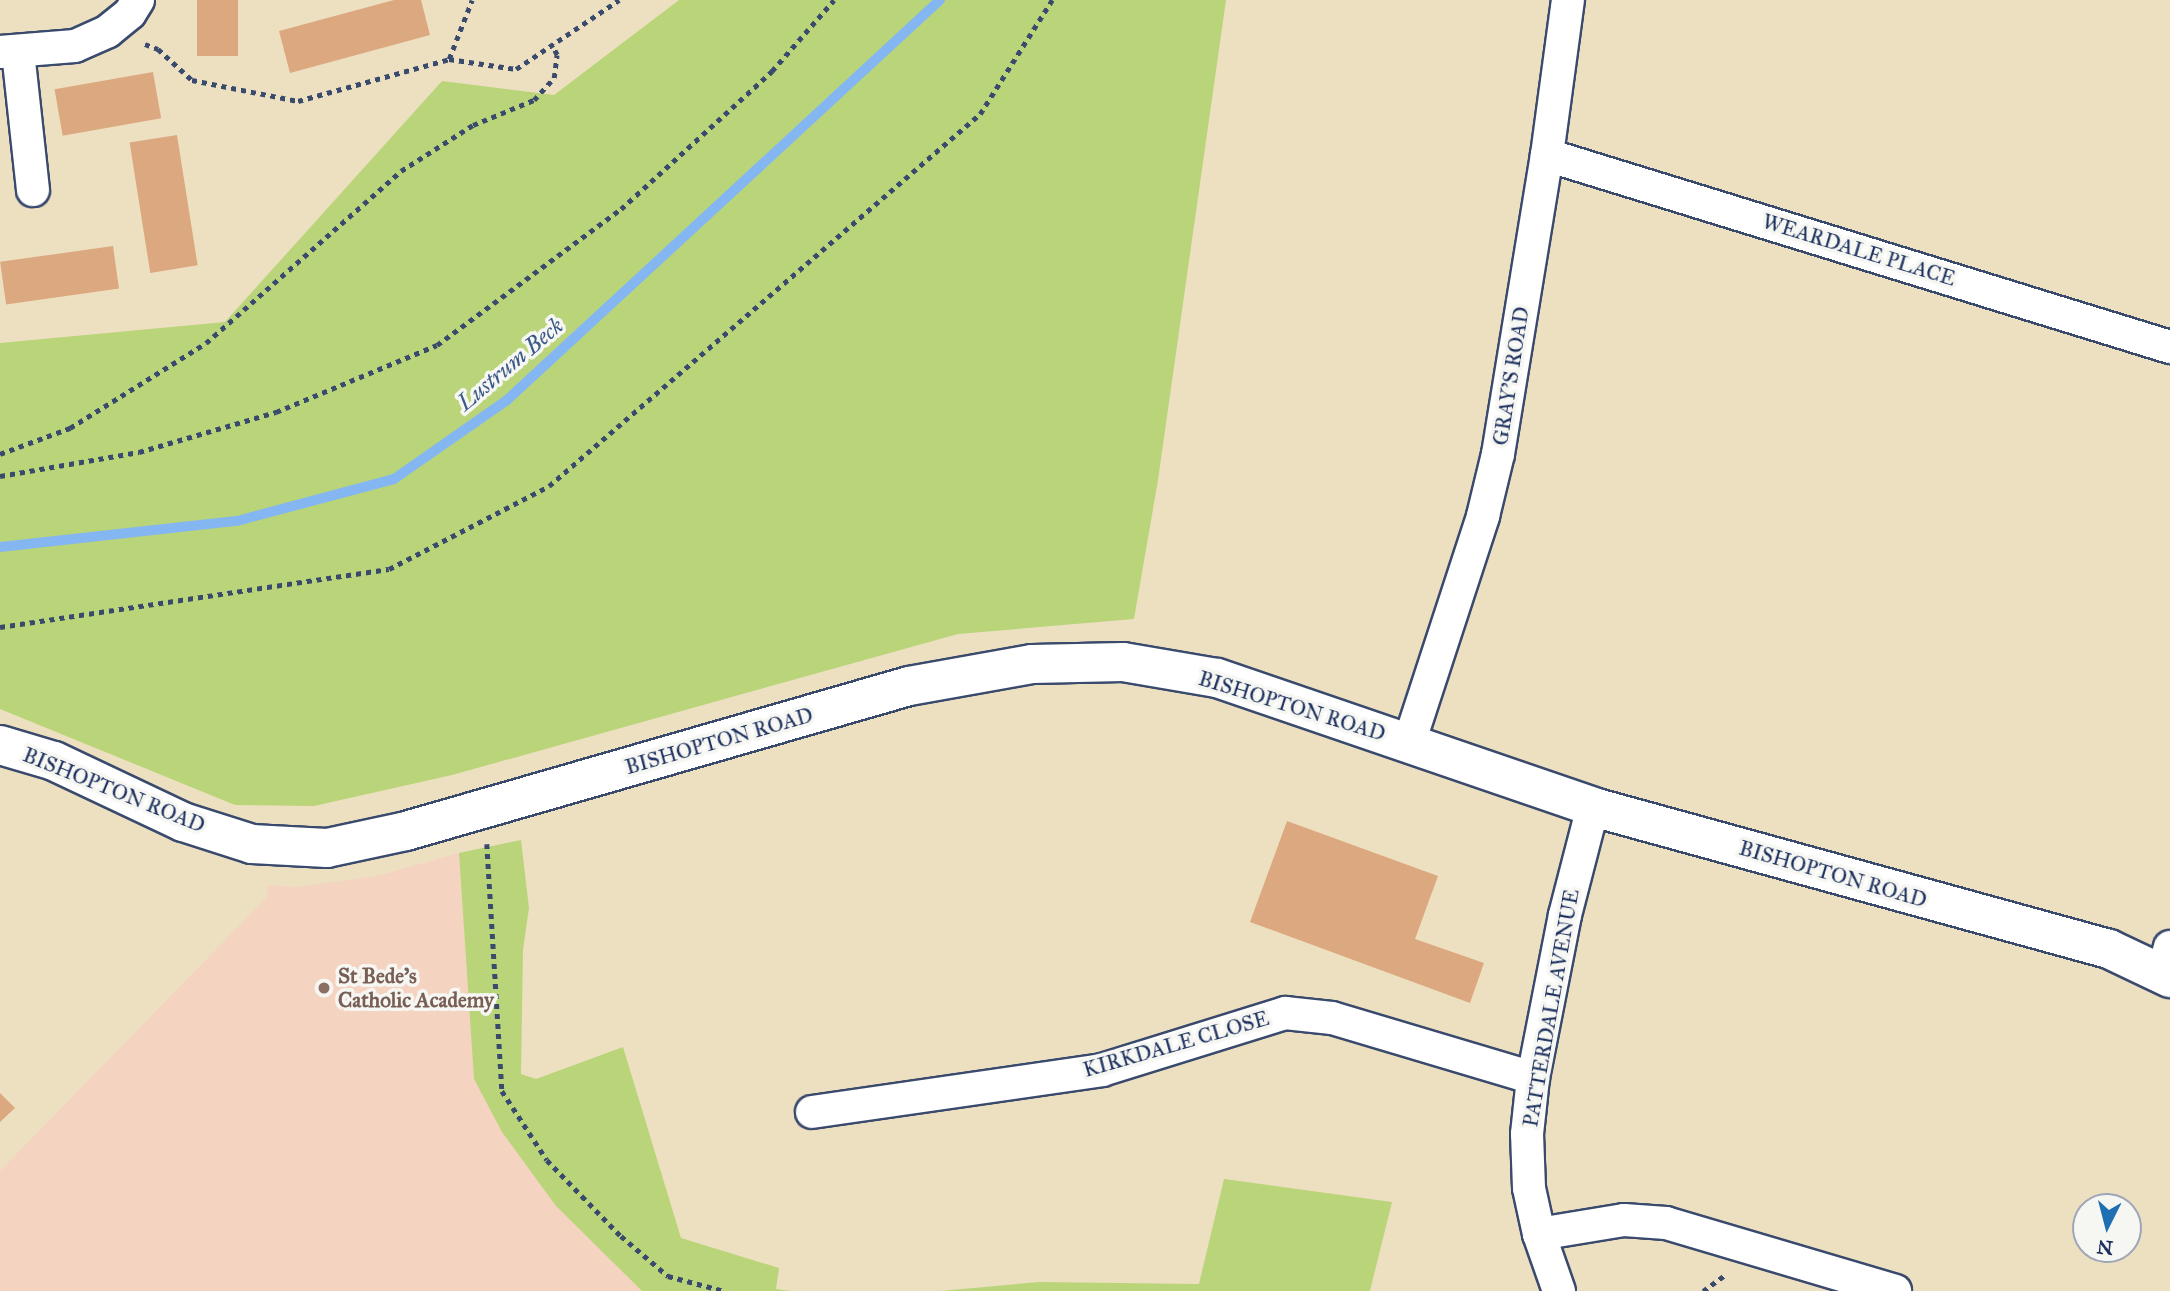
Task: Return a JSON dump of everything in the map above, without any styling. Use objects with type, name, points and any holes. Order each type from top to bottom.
[{"type":"street","points":[[33,190],[9,52],[75,46],[108,31],[131,13],[138,0]]},
{"type":"street","name":"GRAY'S ROAD","points":[[1409,743],[1483,516],[1498,454],[1547,155],[1568,0]]},
{"type":"street","name":"WEARDALE PLACE","points":[[1547,155],[2170,347]]},
{"type":"street","name":"BISHOPTON ROAD","points":[[0,745],[54,761],[183,822],[252,844],[327,848],[406,831],[909,686],[1032,664],[1123,662],[1217,678],[1593,807],[2168,966]]},
{"type":"street","name":"PATTERDALE AVENUE","points":[[1559,1291],[1539,1234],[1529,1188],[1527,1134],[1534,1077],[1565,915],[1593,807]]},
{"type":"street","name":"KIRKDALE CLOSE","points":[[812,1112],[1102,1070],[1285,1013],[1332,1018],[1534,1077]]},
{"type":"street","points":[[1539,1234],[1624,1220],[1666,1223],[1895,1291]]},
{"type":"path","points":[[449,59],[472,0]]},
{"type":"path","points":[[108,31],[158,48],[192,80],[298,101],[449,59],[516,69],[619,0]]},
{"type":"path","points":[[0,476],[139,452],[275,412],[437,345],[621,209],[772,71],[834,0]]},
{"type":"path","points":[[0,627],[389,569],[549,486],[979,114],[1052,0]]},
{"type":"path","points":[[0,454],[70,428],[206,343],[401,171],[473,125],[534,100],[554,78],[557,55],[552,45]]},
{"type":"path","points":[[485,808],[502,1091],[547,1160],[621,1236],[668,1276],[723,1291]]},
{"type":"shaded area","name":"St Bede's Catholic Academy","points":[[459,853],[474,1079],[556,1206],[642,1291],[0,1291],[0,1171],[267,897],[268,885],[295,887],[377,876]]},
{"type":"green space","points":[[679,0],[1226,0],[1158,480],[1134,619],[958,634],[452,775],[314,806],[235,805],[0,709],[0,343],[225,322],[442,81],[554,95]]},
{"type":"green space","points":[[521,840],[529,908],[523,950],[521,1074],[536,1079],[623,1047],[681,1238],[779,1268],[776,1289],[791,1291],[642,1291],[556,1206],[502,1132],[474,1079],[459,853]]},
{"type":"green space","points":[[1224,1179],[1392,1202],[1370,1291],[940,1291],[1039,1282],[1199,1284]]},
{"type":"building","points":[[197,0],[238,0],[238,56],[197,56]]},
{"type":"building","points":[[394,0],[421,0],[430,35],[290,73],[279,31]]},
{"type":"building","points":[[153,72],[161,118],[63,136],[55,89]]},
{"type":"building","points":[[177,135],[198,265],[150,273],[130,143]]},
{"type":"building","points":[[113,246],[119,289],[6,304],[0,262]]},
{"type":"building","points":[[1287,821],[1438,876],[1415,939],[1484,963],[1470,1003],[1250,922]]},
{"type":"building","points":[[0,1093],[15,1108],[0,1122]]},
{"type":"waterway","name":"Lustrum Beck","points":[[0,547],[237,521],[394,479],[506,401],[940,0]]},
{"type":"place","name":"St Bede's Catholic Academy","points":[[324,988]]}]
